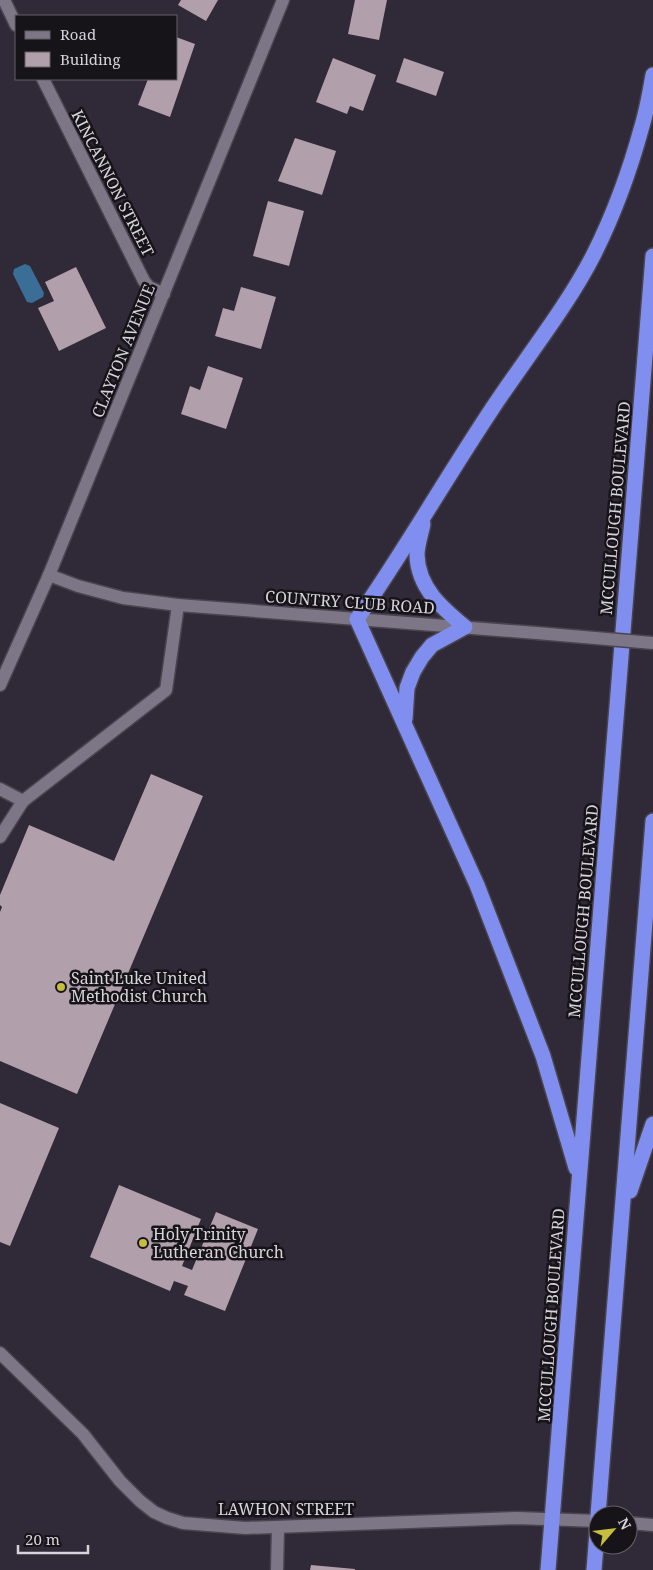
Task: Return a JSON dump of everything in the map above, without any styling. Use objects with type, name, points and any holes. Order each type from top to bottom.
[{"type":"highway","points":[[579,1178],[543,1056],[477,885],[357,619],[425,516],[492,409],[571,292],[593,254],[612,215],[643,126],[653,74]]},
{"type":"highway","name":"MCCULLOUGH BOULEVARD","points":[[548,1570],[653,256]]},
{"type":"highway","points":[[405,722],[407,688],[413,672],[422,657],[432,645],[465,627],[441,607],[424,581],[417,553],[425,516]]},
{"type":"highway","points":[[599,1505],[653,820]]},
{"type":"highway","points":[[623,1212],[653,1124]]},
{"type":"highway","points":[[594,1570],[595,1555]]},
{"type":"street","points":[[4,0],[15,23]]},
{"type":"street","name":"CLAYTON AVENUE","points":[[0,685],[49,575],[283,0]]},
{"type":"street","name":"KINCANNON STREET","points":[[43,80],[144,281],[149,287],[164,294]]},
{"type":"street","name":"COUNTRY CLUB ROAD","points":[[49,575],[78,586],[123,598],[178,605],[653,643]]},
{"type":"street","points":[[0,837],[23,801],[166,690],[178,605]]},
{"type":"street","points":[[0,789],[23,801]]},
{"type":"street","name":"LAWHON STREET","points":[[0,1353],[83,1434],[120,1481],[140,1501],[154,1512],[183,1523],[245,1528],[278,1528],[517,1518],[588,1519]]},
{"type":"street","points":[[638,1524],[653,1525]]},
{"type":"street","points":[[277,1570],[278,1528]]},
{"type":"water","points":[[25,264],[30,266],[44,293],[43,297],[32,303],[27,302],[13,274],[14,269]]},
{"type":"building","points":[[181,0],[218,0],[206,21],[178,5]]},
{"type":"building","points":[[355,0],[387,0],[379,40],[348,34]]},
{"type":"building","points":[[178,38],[195,44],[170,117],[138,105],[148,80],[178,80]]},
{"type":"building","points":[[333,58],[376,75],[363,111],[350,106],[347,114],[316,102]]},
{"type":"building","points":[[404,58],[444,72],[436,96],[396,82]]},
{"type":"building","points":[[295,138],[336,151],[322,195],[278,181]]},
{"type":"building","points":[[268,201],[304,211],[289,266],[253,256]]},
{"type":"building","points":[[76,267],[106,328],[59,351],[38,308],[54,301],[45,282]]},
{"type":"building","points":[[241,287],[276,297],[261,349],[215,336],[223,308],[234,311]]},
{"type":"building","points":[[208,366],[243,378],[226,429],[181,414],[190,386],[200,390]]},
{"type":"building","name":"Saint Luke United Methodist Church","points":[[151,774],[203,796],[77,1094],[0,1061],[0,912],[2,907],[0,905],[0,895],[29,825],[114,861]]},
{"type":"building","points":[[0,1103],[59,1128],[10,1246],[0,1242]]},
{"type":"building","name":"Holy Trinity Lutheran Church","points":[[119,1185],[201,1219],[182,1266],[192,1270],[216,1212],[258,1229],[225,1311],[184,1295],[188,1286],[174,1281],[170,1291],[90,1257]]},
{"type":"building","points":[[311,1565],[355,1569],[355,1570],[310,1570]]},
{"type":"place","name":"Saint Luke United Methodist Church","points":[[61,987]]},
{"type":"place","name":"Holy Trinity Lutheran Church","points":[[143,1243]]}]
